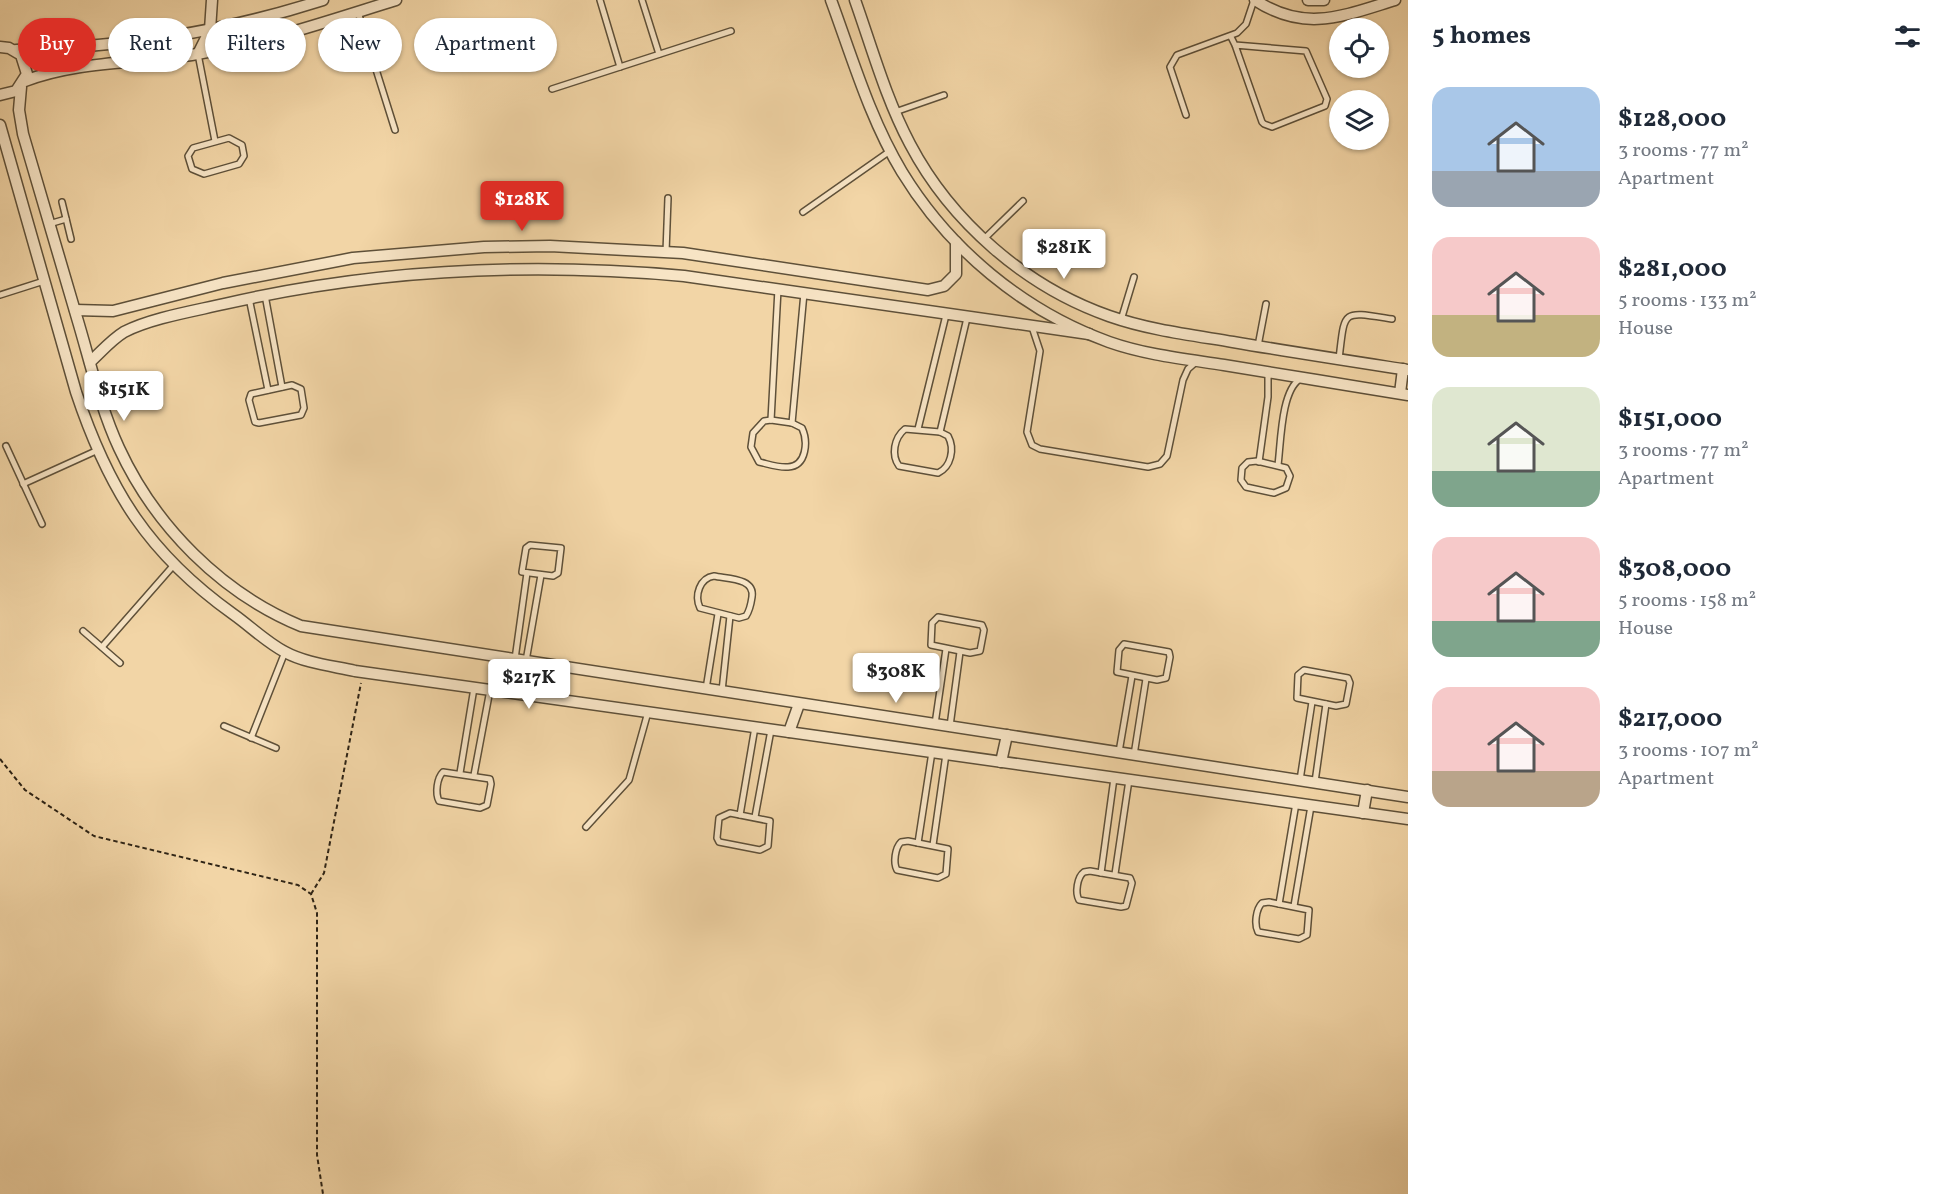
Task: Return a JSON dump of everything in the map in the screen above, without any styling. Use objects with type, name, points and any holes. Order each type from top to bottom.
[{"type":"street","points":[[211,18],[212,0]]},
{"type":"street","points":[[256,18],[323,0]]},
{"type":"street","points":[[0,95],[10,94],[23,84],[60,70],[198,54],[310,27],[396,0]]},
{"type":"street","points":[[831,0],[891,151],[927,208],[957,242],[1026,300],[1089,334],[1133,349],[1404,394],[1405,370],[1151,328],[1086,307],[1047,286],[984,239],[936,185],[910,144],[895,112],[855,0]]},
{"type":"street","points":[[1254,0],[1281,14],[1312,20],[1342,16],[1395,0]]},
{"type":"street","points":[[1308,0],[1324,0]]},
{"type":"street","points":[[303,6],[310,27]]},
{"type":"street","points":[[0,47],[15,50],[115,45],[205,31]]},
{"type":"street","points":[[198,54],[205,40]]},
{"type":"street","points":[[15,50],[27,67],[19,111],[22,134],[90,362],[118,447],[146,496],[192,553],[231,586],[275,615],[301,626],[1408,797]]},
{"type":"street","points":[[0,125],[76,392],[98,450],[129,509],[146,535],[173,566],[214,601],[285,652],[355,671],[1408,819]]},
{"type":"street","points":[[75,310],[113,311],[287,269],[418,251],[550,246],[666,252],[748,262],[928,290],[944,286],[956,274],[957,242]]},
{"type":"street","points":[[747,283],[748,262]]},
{"type":"street","points":[[90,362],[125,332],[249,298],[377,277],[500,268],[623,270],[747,283],[946,315],[1089,334]]},
{"type":"street","points":[[129,509],[146,496]]},
{"type":"street","points":[[789,732],[799,704]]},
{"type":"street","points":[[1001,762],[1007,735]]},
{"type":"street","points":[[1363,813],[1367,790]]},
{"type":"lane","points":[[600,0],[620,67]]},
{"type":"lane","points":[[642,0],[659,54]]},
{"type":"lane","points":[[1186,115],[1170,67],[1172,60],[1177,55],[1231,36],[1246,24],[1254,0]]},
{"type":"lane","points":[[358,12],[395,130]]},
{"type":"lane","points":[[552,89],[731,31]]},
{"type":"lane","points":[[1231,36],[1234,45],[1263,122],[1267,126],[1292,120],[1325,106],[1327,99],[1306,51],[1234,45]]},
{"type":"lane","points":[[198,54],[215,141]]},
{"type":"lane","points":[[895,112],[944,95]]},
{"type":"lane","points":[[229,138],[239,141],[244,151],[242,160],[236,167],[204,174],[195,172],[188,161],[190,152],[198,145],[215,141],[229,138]]},
{"type":"lane","points":[[803,212],[891,151]]},
{"type":"lane","points":[[666,252],[668,198]]},
{"type":"lane","points":[[984,239],[1023,201]]},
{"type":"lane","points":[[62,202],[71,239]]},
{"type":"lane","points":[[49,224],[66,219]]},
{"type":"lane","points":[[1121,320],[1134,277]]},
{"type":"lane","points":[[0,295],[44,281]]},
{"type":"lane","points":[[771,420],[778,289]]},
{"type":"lane","points":[[792,423],[804,291]]},
{"type":"lane","points":[[265,295],[282,387]]},
{"type":"lane","points":[[249,298],[268,390]]},
{"type":"lane","points":[[1258,346],[1266,304]]},
{"type":"lane","points":[[1338,359],[1343,322],[1348,316],[1356,314],[1392,320]]},
{"type":"lane","points":[[918,429],[946,315]]},
{"type":"lane","points":[[940,432],[967,318]]},
{"type":"lane","points":[[1032,327],[1040,351],[1027,432],[1032,445],[1040,449],[1148,467],[1160,464],[1167,456],[1185,374],[1198,361]]},
{"type":"lane","points":[[1259,462],[1268,397],[1268,372]]},
{"type":"lane","points":[[1278,465],[1286,400],[1295,382],[1302,378]]},
{"type":"lane","points":[[295,385],[299,387],[303,413],[298,416],[257,423],[253,419],[250,397],[254,393],[268,390],[295,385]]},
{"type":"lane","points":[[771,420],[792,423],[802,428],[806,441],[802,459],[789,468],[759,462],[753,455],[753,433],[757,426],[771,420]]},
{"type":"lane","points":[[905,429],[940,432],[948,436],[952,446],[949,462],[943,471],[938,473],[899,466],[894,455],[896,438],[905,429]]},
{"type":"lane","points":[[6,446],[42,524]]},
{"type":"lane","points":[[23,484],[98,450]]},
{"type":"lane","points":[[1248,462],[1259,462],[1286,468],[1290,476],[1286,488],[1274,493],[1249,489],[1241,480],[1240,472],[1248,462]]},
{"type":"lane","points":[[530,545],[561,548],[558,573],[540,575],[527,573],[522,570],[530,545]]},
{"type":"lane","points":[[102,647],[173,566]]},
{"type":"lane","points":[[521,660],[527,573]]},
{"type":"lane","points":[[521,660],[540,575]]},
{"type":"lane","points":[[711,576],[745,582],[751,587],[753,593],[748,613],[743,618],[718,614],[702,610],[698,602],[702,582],[711,576]]},
{"type":"lane","points":[[706,689],[718,614]]},
{"type":"lane","points":[[722,692],[730,616]]},
{"type":"lane","points":[[936,618],[982,625],[984,630],[980,651],[974,654],[960,652],[933,647],[930,643],[932,623],[936,618]]},
{"type":"lane","points":[[83,631],[120,663]]},
{"type":"lane","points":[[1122,645],[1168,652],[1170,657],[1166,678],[1160,681],[1146,679],[1119,674],[1116,670],[1122,645]]},
{"type":"lane","points":[[935,724],[946,649]]},
{"type":"lane","points":[[251,738],[285,652]]},
{"type":"lane","points":[[950,726],[960,652]]},
{"type":"lane","points":[[1301,671],[1348,678],[1350,683],[1346,704],[1340,706],[1312,702],[1296,696],[1301,671]]},
{"type":"lane","points":[[1119,752],[1132,676]]},
{"type":"lane","points":[[1134,754],[1146,679]]},
{"type":"lane","points":[[460,773],[474,688]]},
{"type":"lane","points":[[474,775],[490,690]]},
{"type":"lane","points":[[1300,780],[1312,702]]},
{"type":"lane","points":[[1315,782],[1326,704]]},
{"type":"lane","points":[[586,828],[629,780],[648,712]]},
{"type":"lane","points":[[224,726],[276,748]]},
{"type":"lane","points":[[740,815],[755,727]]},
{"type":"lane","points":[[755,817],[771,730]]},
{"type":"lane","points":[[918,843],[932,752]]},
{"type":"lane","points":[[933,845],[946,754]]},
{"type":"lane","points":[[460,773],[488,777],[490,781],[485,807],[438,801],[436,796],[440,774],[460,773]]},
{"type":"lane","points":[[1101,873],[1114,778]]},
{"type":"lane","points":[[1115,874],[1130,780]]},
{"type":"lane","points":[[1279,904],[1296,804]]},
{"type":"lane","points":[[1294,906],[1311,806]]},
{"type":"lane","points":[[726,813],[740,815],[768,819],[771,823],[766,848],[719,842],[717,838],[721,816],[726,813]]},
{"type":"lane","points":[[905,841],[918,843],[946,847],[949,850],[944,876],[939,878],[897,870],[895,866],[899,844],[905,841]]},
{"type":"lane","points":[[1087,871],[1101,873],[1125,876],[1131,880],[1126,906],[1079,900],[1077,895],[1081,874],[1087,871]]},
{"type":"lane","points":[[1265,902],[1279,904],[1307,908],[1311,914],[1305,937],[1299,939],[1258,932],[1256,927],[1260,905],[1265,902]]},
{"type":"path","points":[[311,894],[324,873],[359,685]]},
{"type":"path","points":[[0,759],[25,790],[94,836],[298,885],[311,894],[317,913],[317,1155],[323,1194]]}]
